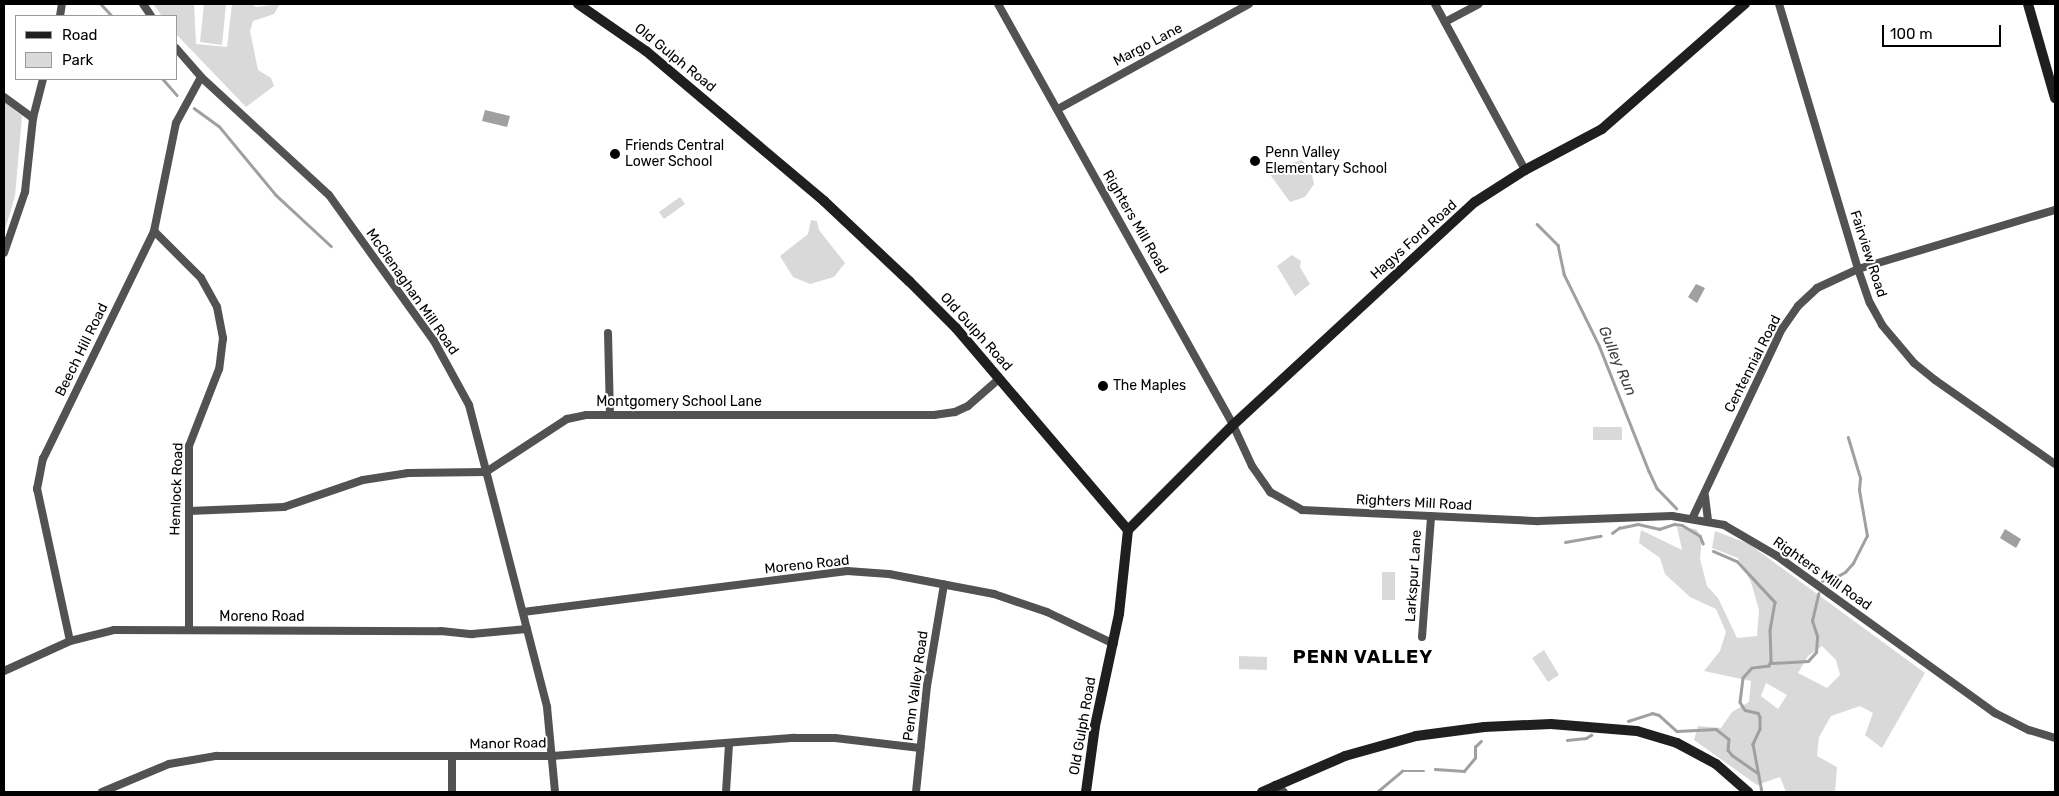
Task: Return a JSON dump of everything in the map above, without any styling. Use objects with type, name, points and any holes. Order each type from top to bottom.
[{"type":"street","points":[[143,4],[150,15]]},
{"type":"street","name":"Old Gulph Road","points":[[578,4],[646,51],[824,201],[956,328],[1128,530],[1114,644],[1095,726],[1086,792]]},
{"type":"street","name":"Righters Mill Road","points":[[998,4],[1233,424],[1239,441],[1262,483],[1270,492],[1300,508],[1539,521],[1672,516],[1708,521],[1724,526],[1776,556],[1995,713],[2030,730],[2055,738]]},
{"type":"street","name":"Margo Lane","points":[[1058,109],[1249,4]]},
{"type":"street","points":[[1435,4],[1525,170]]},
{"type":"street","points":[[1445,22],[1479,4]]},
{"type":"street","name":"Hagys Ford Road","points":[[1128,530],[1233,424],[1475,202],[1525,170],[1602,129],[1745,4]]},
{"type":"street","name":"Fairview Road","points":[[1779,4],[1858,269],[1870,303],[1882,325],[1914,363],[2055,464]]},
{"type":"street","points":[[2030,4],[2055,98]]},
{"type":"street","name":"McClenaghan Mill Road","points":[[178,50],[201,77],[329,195],[434,342],[469,405],[527,629]]},
{"type":"street","name":"Beech Hill Road","points":[[70,641],[37,489],[43,459],[154,231],[176,123],[201,77]]},
{"type":"street","points":[[4,253],[25,192],[33,118],[43,80]]},
{"type":"street","points":[[4,97],[33,118]]},
{"type":"street","name":"Centennial Road","points":[[1692,519],[1705,496],[1734,428],[1789,318],[1818,288],[1858,269],[2055,210]]},
{"type":"street","name":"Hemlock Road","points":[[154,231],[202,278],[215,302],[222,328],[219,368],[189,446],[189,629]]},
{"type":"street","points":[[608,333],[610,414]]},
{"type":"street","name":"Montgomery School Lane","points":[[486,472],[568,419],[610,414],[934,415],[955,412],[968,406],[999,379]]},
{"type":"street","points":[[189,512],[284,507],[363,480],[408,473],[486,472]]},
{"type":"street","name":"Centennial Road","points":[[1705,496],[1708,521]]},
{"type":"street","name":"Larkspur Lane","points":[[1422,637],[1431,516]]},
{"type":"street","name":"Moreno Road","points":[[523,612],[847,571],[889,574],[944,584],[1020,602],[1114,644]]},
{"type":"street","name":"Penn Valley Road","points":[[916,792],[927,686],[944,584]]},
{"type":"street","points":[[527,629],[547,707],[555,792]]},
{"type":"street","name":"Moreno Road","points":[[4,671],[70,641],[114,630],[441,631],[472,634],[527,629]]},
{"type":"street","points":[[1262,792],[1345,756],[1416,736],[1484,727],[1551,724],[1637,731],[1677,743],[1716,764],[1748,792]]},
{"type":"street","name":"Manor Road","points":[[102,792],[169,764],[216,756],[552,756],[835,738],[920,748]]},
{"type":"street","points":[[726,792],[729,744]]},
{"type":"street","points":[[452,757],[452,792]]},
{"type":"street","points":[[1275,785],[1284,792]]},
{"type":"green space","points":[[153,4],[194,4],[196,44],[227,47],[232,4],[251,4],[256,7],[280,4],[274,14],[253,21],[250,31],[258,70],[271,78],[274,86],[246,107],[178,36],[178,15],[161,15]]},
{"type":"green space","points":[[204,4],[226,4],[222,45],[200,42]]},
{"type":"green space","points":[[4,102],[22,116],[15,196],[4,233]]},
{"type":"green space","points":[[1301,160],[1310,167],[1314,184],[1305,197],[1290,202],[1269,173]]},
{"type":"green space","points":[[680,197],[685,204],[664,219],[659,212]]},
{"type":"green space","points":[[811,220],[817,221],[819,230],[845,263],[834,277],[810,284],[793,277],[780,256],[808,234]]},
{"type":"green space","points":[[1292,255],[1301,261],[1300,267],[1310,284],[1295,296],[1277,266]]},
{"type":"green space","points":[[1593,427],[1622,427],[1622,440],[1593,440]]},
{"type":"green space","points":[[1677,527],[1696,529],[1702,537],[1700,559],[1707,586],[1718,598],[1737,638],[1757,636],[1759,610],[1751,582],[1738,558],[1712,548],[1715,531],[1749,544],[1925,673],[1882,748],[1865,735],[1873,713],[1860,706],[1831,716],[1819,737],[1817,756],[1837,767],[1835,792],[1786,792],[1780,777],[1757,785],[1694,740],[1698,726],[1721,728],[1732,712],[1749,702],[1751,681],[1704,671],[1720,651],[1726,632],[1716,609],[1690,597],[1665,574],[1660,558],[1639,543],[1641,530],[1682,550]],"holes":[[[1822,646],[1836,660],[1840,675],[1827,688],[1798,673],[1808,656]],[[1766,683],[1787,695],[1778,709],[1761,696]]]},
{"type":"green space","points":[[1382,572],[1395,572],[1395,600],[1382,600]]},
{"type":"green space","points":[[1544,650],[1559,675],[1548,682],[1532,658]]},
{"type":"green space","points":[[1239,656],[1267,657],[1267,670],[1239,669]]},
{"type":"shaded area","points":[[485,110],[510,116],[507,127],[482,121]]},
{"type":"shaded area","points":[[1696,284],[1705,288],[1697,303],[1688,297]]},
{"type":"shaded area","points":[[2005,529],[2021,539],[2016,548],[2000,538]]},
{"type":"waterway","points":[[101,4],[111,15]]},
{"type":"waterway","points":[[164,80],[177,95]]},
{"type":"waterway","points":[[194,108],[219,126],[276,195],[331,246]]},
{"type":"waterway","name":"Gulley Run","points":[[1537,224],[1558,245],[1564,274],[1599,345],[1649,471],[1657,488],[1676,508]]},
{"type":"waterway","points":[[1822,581],[1827,573],[1838,576],[1845,572],[1853,563],[1867,536],[1859,490],[1860,478],[1848,438]]},
{"type":"waterway","points":[[1612,533],[1619,528],[1638,524],[1659,529],[1674,524],[1682,525],[1700,536],[1703,543]]},
{"type":"waterway","points":[[1565,542],[1600,536]]},
{"type":"waterway","name":"Gulley Run","points":[[1713,551],[1737,561],[1775,602],[1770,630],[1771,661],[1769,666],[1752,668],[1743,678],[1740,702],[1745,710],[1758,713],[1760,717],[1760,729],[1753,744],[1762,792]]},
{"type":"waterway","points":[[1771,663],[1808,661],[1816,652],[1817,636],[1812,621],[1818,594]]},
{"type":"waterway","points":[[1628,721],[1652,713],[1659,715],[1677,731],[1716,729],[1729,739],[1728,750],[1732,755],[1758,773]]},
{"type":"waterway","points":[[1567,740],[1586,738],[1591,735]]},
{"type":"waterway","points":[[1435,769],[1464,771],[1475,758],[1475,747],[1481,741]]},
{"type":"waterway","points":[[1377,792],[1402,771],[1424,771]]},
{"type":"place","name":"Friends Central Lower School","points":[[615,154]]},
{"type":"place","name":"Penn Valley Elementary School","points":[[1255,161]]},
{"type":"place","name":"The Maples","points":[[1103,386]]},
{"type":"district","name":"PENN VALLEY","points":[[1363,657]]}]
